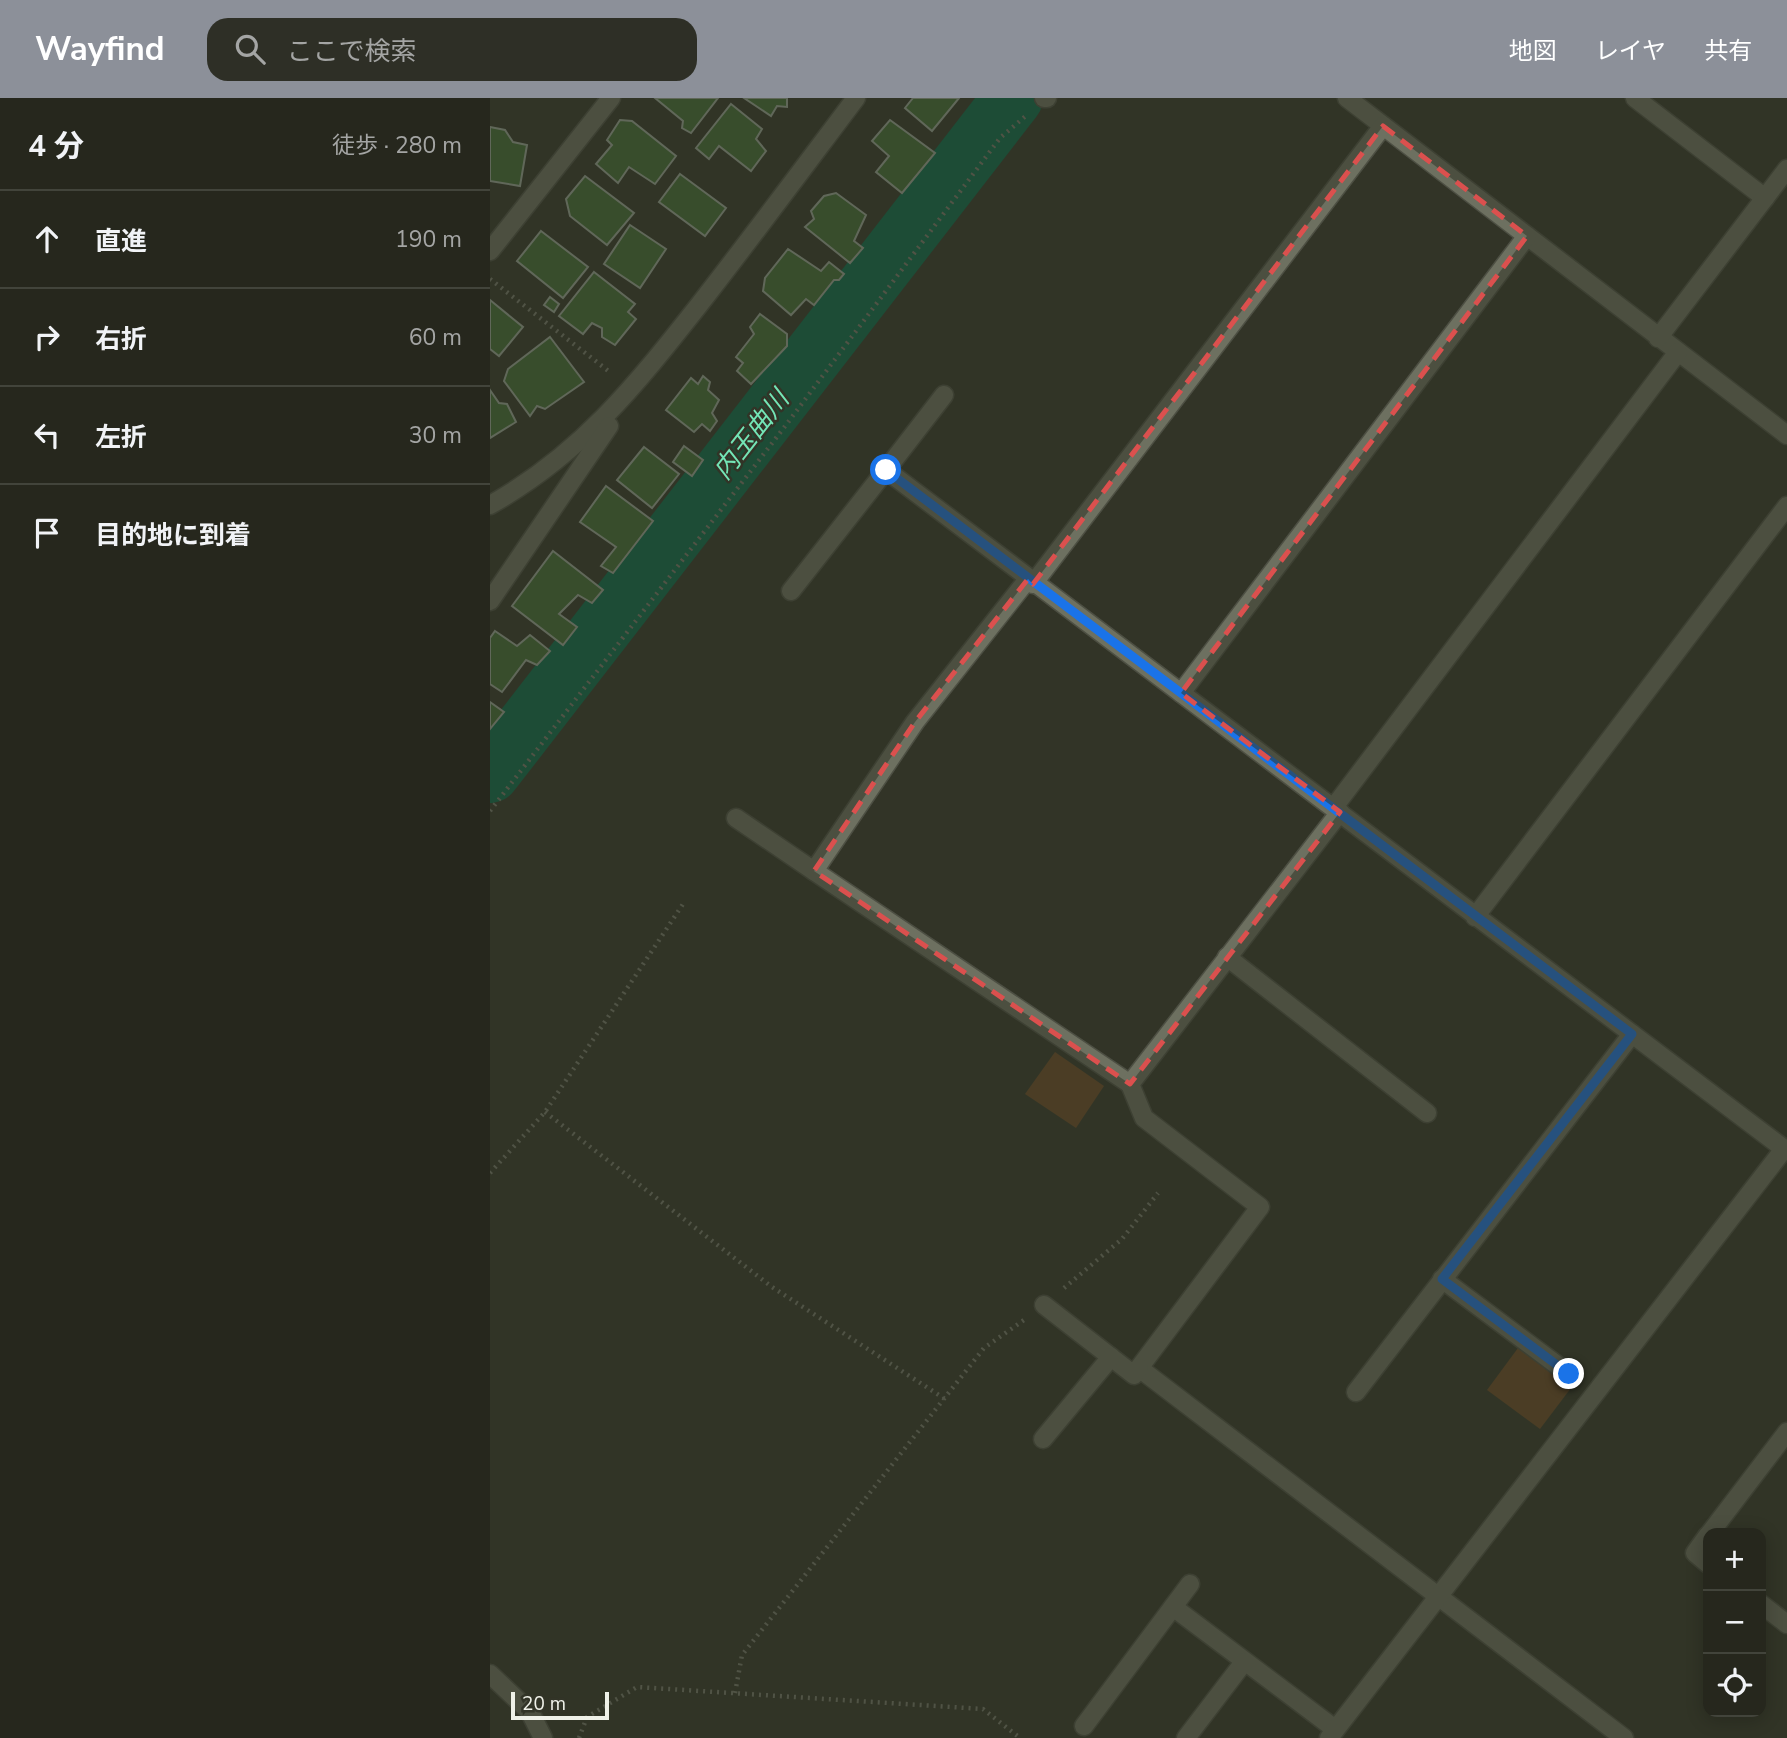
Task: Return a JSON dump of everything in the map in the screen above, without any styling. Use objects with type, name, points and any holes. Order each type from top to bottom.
[{"type":"street","points":[[490,251],[611,98]]},
{"type":"street","points":[[492,592],[642,376],[856,98]]},
{"type":"street","points":[[1347,98],[1787,435]]},
{"type":"street","points":[[1635,98],[1765,198]]},
{"type":"street","points":[[814,871],[915,722],[1030,581],[1383,126]]},
{"type":"street","points":[[1658,338],[1787,169]]},
{"type":"street","points":[[1181,693],[1527,236]]},
{"type":"street","points":[[1129,1084],[1227,957],[1678,352]]},
{"type":"street","points":[[490,505],[543,472],[588,436],[642,376]]},
{"type":"street","points":[[791,591],[944,395]]},
{"type":"street","points":[[886,470],[1785,1150],[1332,1735],[1173,1607]]},
{"type":"street","points":[[1475,918],[1787,506]]},
{"type":"street","points":[[736,818],[1129,1084],[1144,1118],[1260,1207],[1134,1375],[1044,1305]]},
{"type":"street","points":[[1227,957],[1427,1113]]},
{"type":"street","points":[[1356,1392],[1632,1034]]},
{"type":"street","points":[[1442,1279],[1569,1374]]},
{"type":"street","points":[[1043,1438],[1111,1357]]},
{"type":"street","points":[[1139,1368],[1624,1738]]},
{"type":"street","points":[[1714,1528],[1787,1432]]},
{"type":"street","points":[[1703,1542],[1695,1553],[1703,1560]]},
{"type":"street","points":[[1084,1726],[1191,1584]]},
{"type":"street","points":[[1766,1608],[1787,1624]]},
{"type":"street","points":[[1186,1738],[1244,1662]]},
{"type":"street","points":[[490,1674],[530,1712],[543,1738]]},
{"type":"path","points":[[490,811],[1000,138],[1046,99]]},
{"type":"path","points":[[490,279],[611,373]]},
{"type":"path","points":[[490,1173],[545,1112],[685,901]]},
{"type":"path","points":[[545,1112],[772,1287],[945,1399]]},
{"type":"path","points":[[735,1693],[742,1655],[984,1348],[1044,1305],[1122,1239],[1158,1193]]},
{"type":"path","points":[[579,1738],[587,1717],[637,1687],[983,1709],[1020,1738]]},
{"type":"highlighted area","points":[[1383,126],[1527,236],[1181,693],[1340,812],[1130,1084],[814,871],[915,722],[1028,579],[1033,584]]},
{"type":"shaded area","points":[[1055,1052],[1104,1086],[1076,1128],[1025,1094]]},
{"type":"shaded area","points":[[1518,1348],[1571,1388],[1540,1429],[1487,1390]]},
{"type":"building","points":[[655,98],[718,98],[691,133],[682,128],[683,121]]},
{"type":"building","points":[[744,98],[787,98],[787,107],[777,106],[771,116]]},
{"type":"building","points":[[913,98],[959,98],[932,131],[905,108]]},
{"type":"building","points":[[731,104],[762,129],[756,139],[766,151],[751,171],[719,146],[709,159],[696,148]]},
{"type":"building","points":[[620,120],[632,121],[676,156],[655,184],[629,167],[618,183],[596,164],[612,145],[607,140]]},
{"type":"building","points":[[890,120],[935,153],[902,193],[876,172],[889,156],[872,141]]},
{"type":"building","points":[[490,127],[505,130],[513,142],[527,145],[520,186],[490,181]]},
{"type":"building","points":[[680,174],[726,208],[705,236],[659,202]]},
{"type":"building","points":[[585,176],[634,213],[607,245],[570,216],[566,199]]},
{"type":"building","points":[[836,193],[866,215],[854,241],[863,248],[850,263],[805,227],[814,219],[811,211],[824,196]]},
{"type":"building","points":[[630,225],[666,249],[640,288],[604,264]]},
{"type":"building","points":[[541,231],[588,267],[563,298],[517,261]]},
{"type":"building","points":[[788,249],[821,271],[829,262],[844,274],[839,280],[834,280],[814,305],[806,299],[791,315],[763,291],[765,278]]},
{"type":"building","points":[[594,272],[635,304],[628,312],[636,319],[615,345],[602,337],[602,328],[592,323],[583,334],[559,316]]},
{"type":"building","points":[[550,297],[559,304],[554,312],[544,305]]},
{"type":"building","points":[[490,300],[523,327],[499,356],[490,349]]},
{"type":"building","points":[[760,314],[787,334],[787,346],[751,384],[737,371],[743,363],[736,357],[754,334],[750,327]]},
{"type":"building","points":[[550,337],[584,382],[545,409],[537,406],[530,416],[504,381],[508,369]]},
{"type":"building","points":[[703,376],[710,382],[708,390],[719,400],[712,413],[717,421],[710,431],[702,424],[694,432],[666,410],[691,378],[698,384]]},
{"type":"building","points":[[490,390],[499,403],[507,404],[516,422],[490,438]]},
{"type":"building","points":[[684,446],[703,460],[692,476],[673,462]]},
{"type":"building","points":[[644,447],[679,474],[652,508],[617,480]]},
{"type":"building","points":[[606,486],[653,521],[613,573],[601,566],[616,547],[580,522]]},
{"type":"building","points":[[553,551],[603,590],[592,603],[578,595],[559,614],[577,627],[563,645],[512,606]]},
{"type":"building","points":[[495,631],[517,646],[530,635],[550,651],[537,665],[526,660],[502,692],[490,684],[490,638]]},
{"type":"building","points":[[490,702],[504,712],[490,729]]},
{"type":"waterway","name":"内玉曲川","points":[[490,773],[1013,98]]},
{"type":"route","points":[[886,470],[1033,584],[1632,1034],[1442,1279],[1569,1374]]}]
